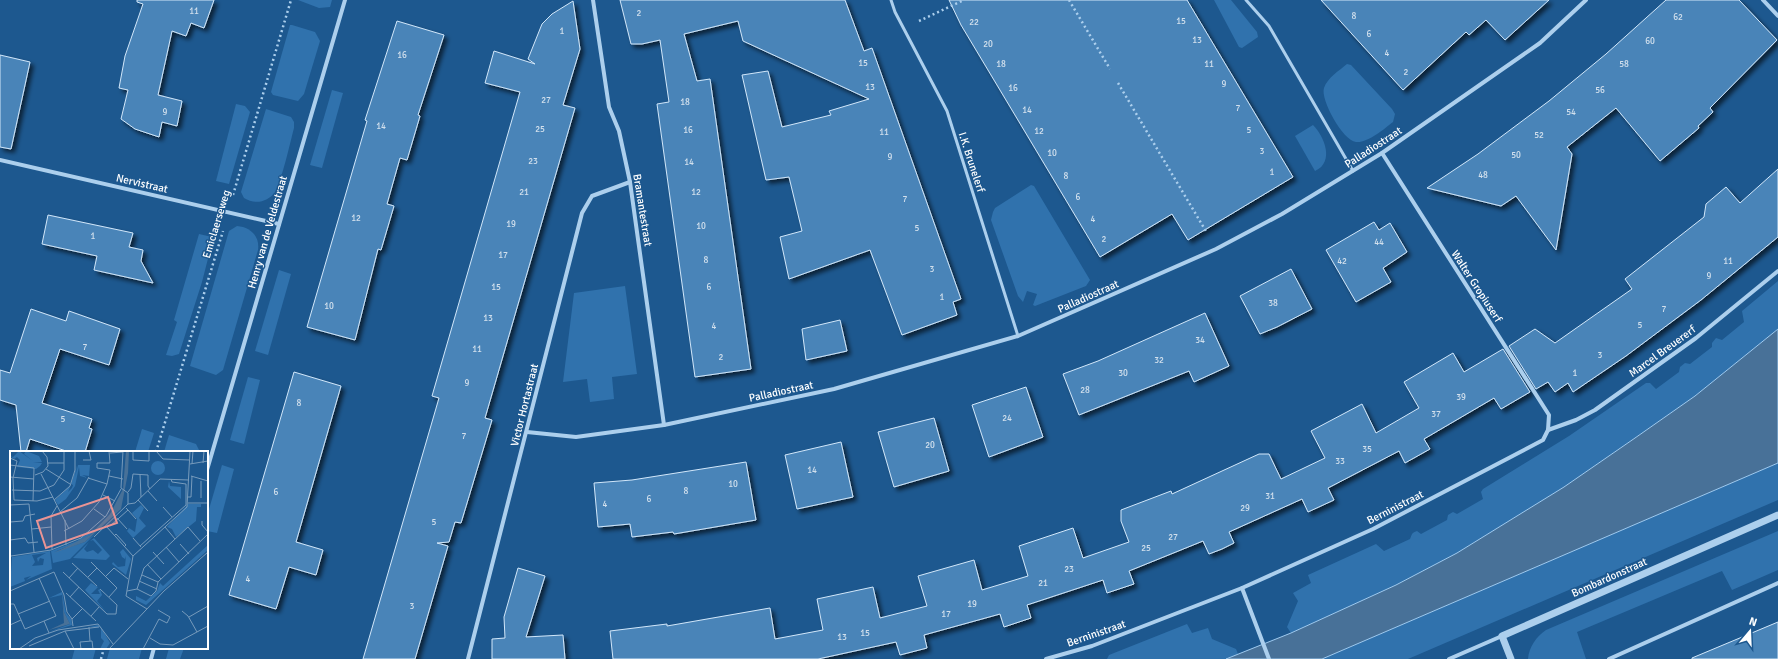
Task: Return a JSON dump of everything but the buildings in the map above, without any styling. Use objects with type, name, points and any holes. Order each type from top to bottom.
[{"type":"street","name":"Henry van de Veldestraat","points":[[208,467],[345,0]]},
{"type":"street","name":"Bramantestraat","points":[[593,0],[609,107],[619,132],[630,182],[664,425]]},
{"type":"street","name":"Palladiostraat","points":[[527,432],[576,437],[664,425],[834,389],[1018,336],[1216,249],[1282,214],[1382,153],[1540,43],[1586,0]]},
{"type":"street","points":[[1763,0],[1778,16]]},
{"type":"street","name":"Walter Gropiuserf","points":[[1382,153],[1549,415],[1548,430]]},
{"type":"street","name":"Nervistraat","points":[[0,160],[279,224]]},
{"type":"street","name":"Victor Hortastraat","points":[[468,659],[582,213],[592,196],[630,182]]},
{"type":"street","name":"Marcel Breuererf","points":[[1548,430],[1576,420],[1595,410],[1696,338],[1778,272]]},
{"type":"street","name":"Berninistraat","points":[[1046,659],[1092,646],[1242,588],[1379,526],[1543,440],[1548,430]]},
{"type":"street","name":"Bombardonstraat","points":[[1449,659],[1778,515]]},
{"type":"street","points":[[1610,659],[1778,583]]},
{"type":"street","points":[[1242,588],[1269,659]]},
{"type":"street","points":[[1502,636],[1511,659]]},
{"type":"street","points":[[151,659],[154,649]]},
{"type":"lane","name":"I.K. Brunelerf","points":[[891,0],[947,111],[1018,336]]},
{"type":"lane","points":[[1246,0],[1269,26],[1353,171]]},
{"type":"path","name":"Emiclaerseweg","points":[[156,451],[229,212],[291,0]]},
{"type":"path","points":[[904,28],[964,0]]},
{"type":"path","points":[[1069,0],[1110,69]]},
{"type":"path","points":[[1118,83],[1216,249]]},
{"type":"path","points":[[101,659],[104,649]]},
{"type":"shaded area","points":[[298,0],[332,0],[330,7],[319,8]]},
{"type":"shaded area","points":[[1214,0],[1231,0],[1257,32],[1258,37],[1242,48],[1239,47]]},
{"type":"shaded area","points":[[290,25],[315,32],[320,41],[304,94],[298,101],[273,95],[271,92]]},
{"type":"shaded area","points":[[1347,64],[1351,65],[1395,114],[1393,122],[1376,135],[1361,142],[1351,140],[1345,135],[1334,119],[1325,101],[1324,88],[1326,84],[1334,74]]},
{"type":"shaded area","points":[[332,90],[343,93],[322,168],[310,165]]},
{"type":"shaded area","points":[[236,104],[245,106],[250,112],[229,184],[216,181]]},
{"type":"shaded area","points":[[266,109],[291,117],[294,122],[294,128],[283,170],[275,192],[269,198],[257,202],[244,198],[241,192]]},
{"type":"shaded area","points":[[1313,125],[1321,136],[1326,149],[1325,162],[1315,171],[1295,136]]},
{"type":"shaded area","points":[[1031,185],[1034,186],[1090,280],[1086,286],[1035,306],[1033,305],[1037,294],[1027,291],[1023,302],[1018,296],[991,220],[995,208]]},
{"type":"shaded area","points":[[237,226],[246,228],[253,233],[257,240],[258,250],[223,370],[216,375],[190,366],[229,231]]},
{"type":"shaded area","points":[[199,234],[212,237],[213,239],[202,282],[179,354],[172,356],[166,355],[177,322],[174,320]]},
{"type":"shaded area","points":[[279,270],[291,274],[268,355],[255,351]]},
{"type":"shaded area","points":[[1778,281],[1778,329],[1695,396],[1564,487],[1457,553],[1396,585],[1291,633],[1287,627],[1298,601],[1293,593],[1311,583],[1308,575],[1376,544],[1384,551],[1410,539],[1412,534],[1417,531],[1421,534],[1447,520],[1448,515],[1453,512],[1457,514],[1483,499],[1481,492],[1483,489],[1569,436],[1646,383],[1650,383],[1656,389],[1679,372],[1680,367],[1685,363],[1690,364],[1712,347],[1712,343],[1716,338],[1722,340],[1744,322],[1742,311]]},
{"type":"shaded area","points":[[625,286],[637,374],[612,377],[614,399],[590,402],[587,379],[563,382],[574,293]]},
{"type":"shaded area","points":[[1778,329],[1778,463],[1322,659],[1226,659],[1291,633],[1396,585],[1457,553],[1564,487],[1635,438],[1695,396]]},
{"type":"shaded area","points":[[248,377],[260,380],[244,444],[230,440]]},
{"type":"shaded area","points":[[142,429],[154,433],[148,451],[135,451]]},
{"type":"shaded area","points":[[169,435],[196,444],[200,451],[164,451]]},
{"type":"shaded area","points":[[1778,463],[1778,500],[1408,659],[1322,659]]},
{"type":"shaded area","points":[[222,465],[234,469],[217,533],[208,531],[208,513]]},
{"type":"shaded area","points":[[1778,531],[1778,570],[1732,590],[1722,571],[1577,632],[1586,659],[1528,659],[1530,650],[1534,643],[1546,630]]},
{"type":"shaded area","points":[[1187,624],[1192,633],[1208,628],[1212,639],[1236,649],[1238,654],[1226,659],[1107,659],[1109,655]]},
{"type":"shaded area","points":[[75,649],[96,649],[93,659],[72,659]]},
{"type":"shaded area","points":[[110,649],[142,649],[139,659],[107,659]]},
{"type":"shaded area","points":[[169,649],[184,649],[180,659],[166,659]]}]
